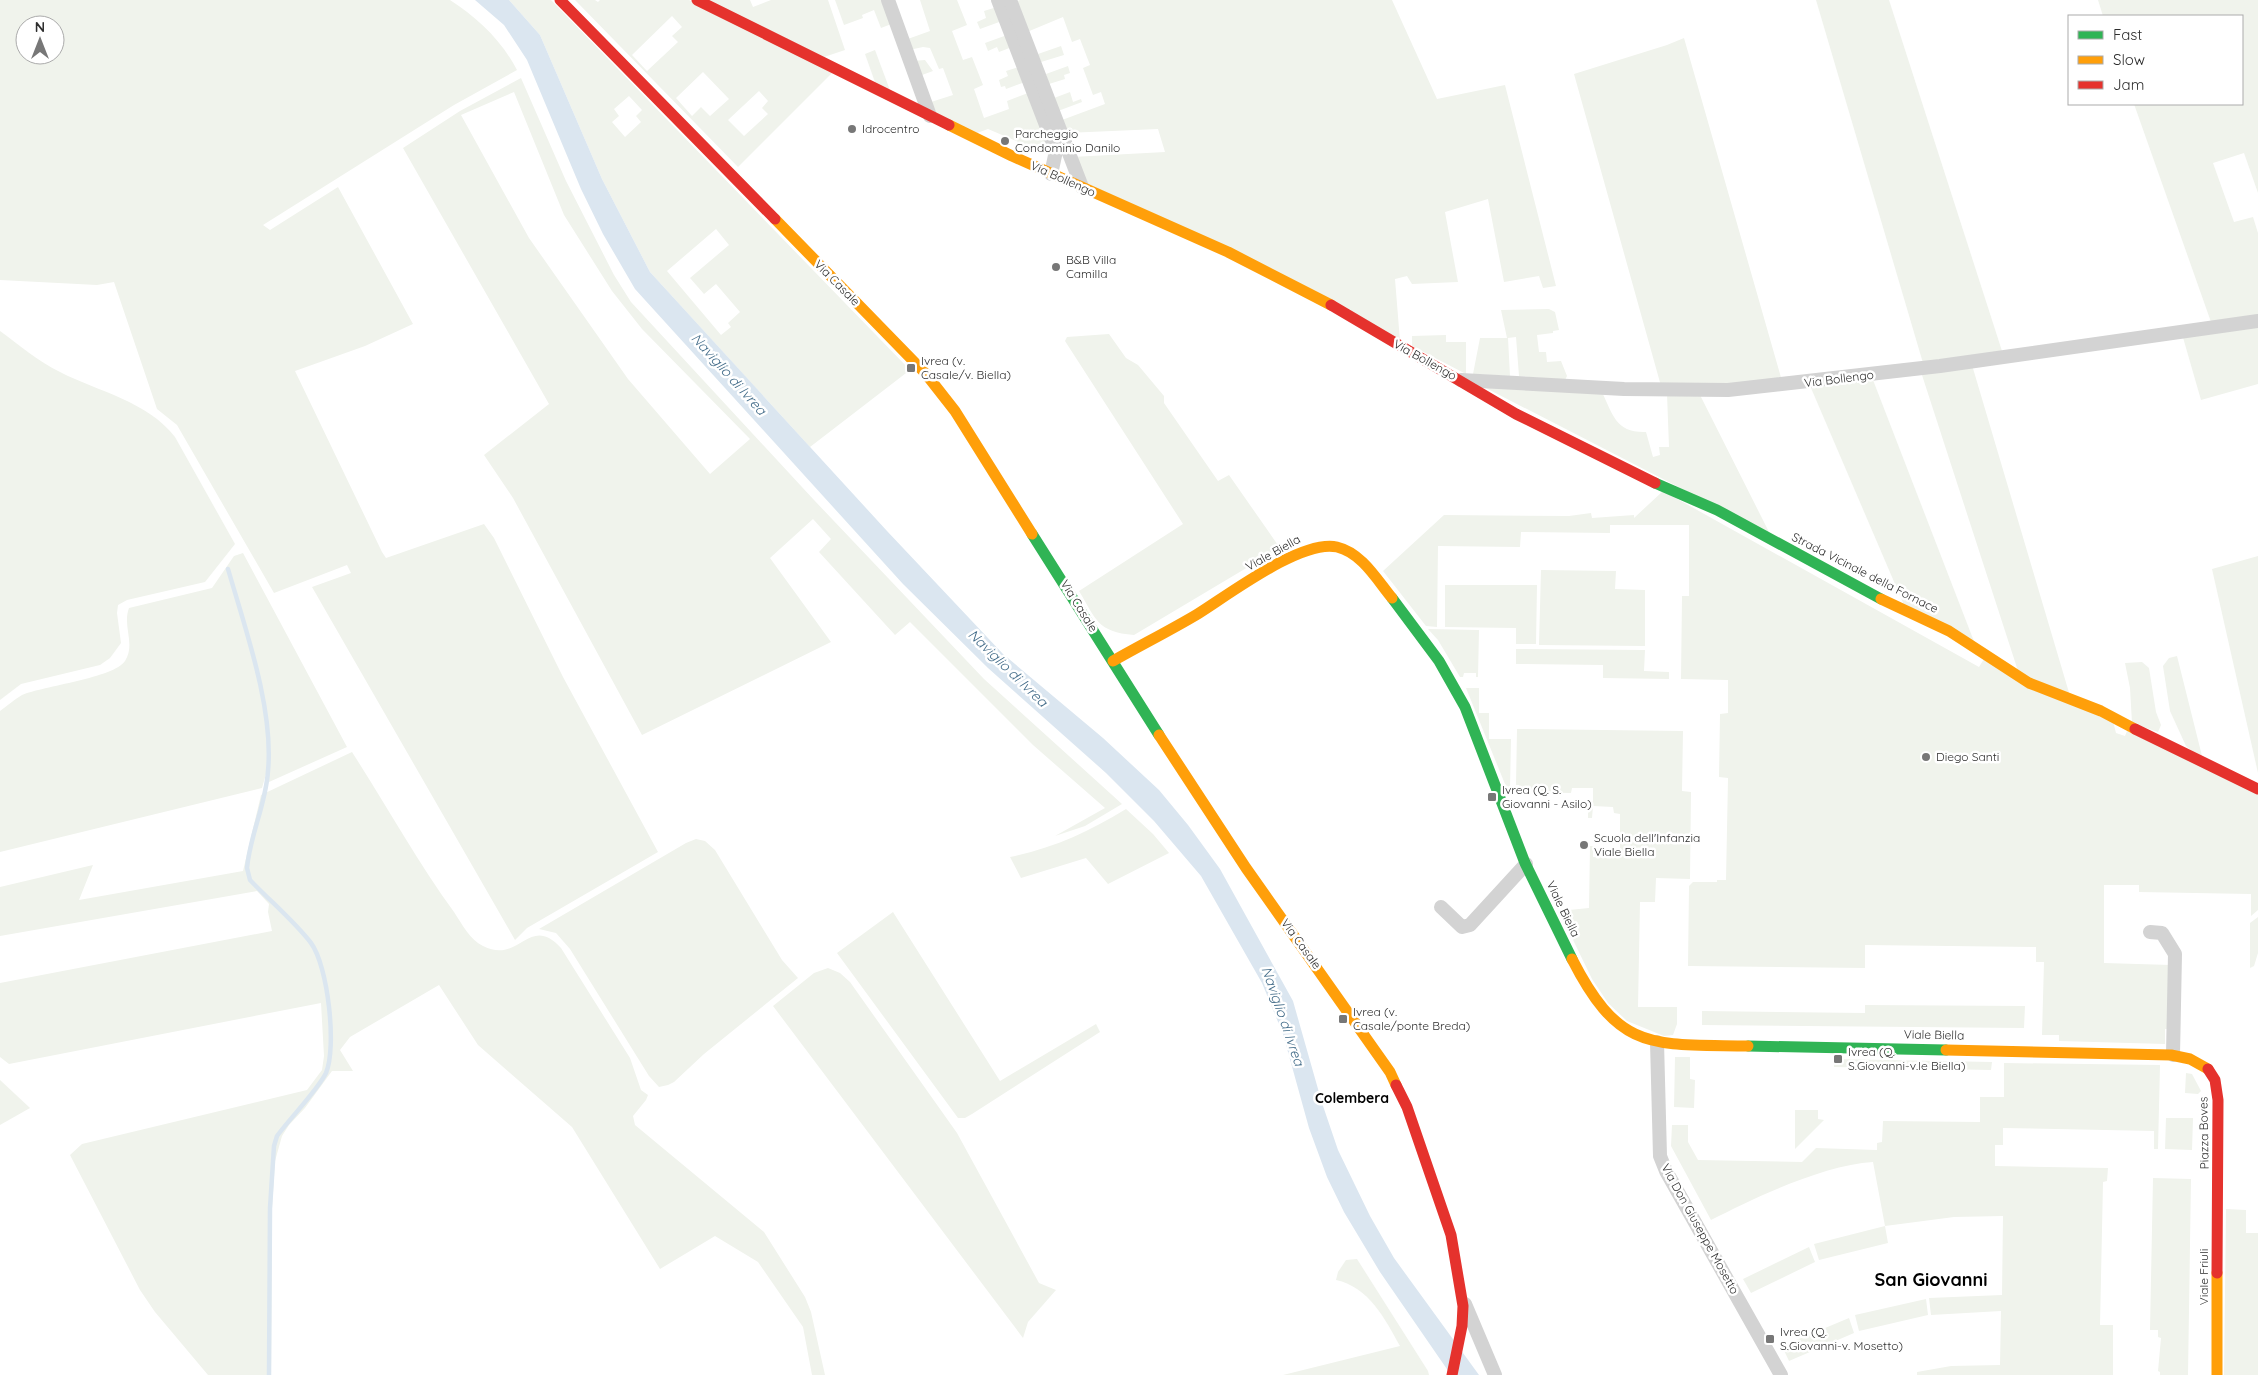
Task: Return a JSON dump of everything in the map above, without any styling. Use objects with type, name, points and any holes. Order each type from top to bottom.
[{"type":"street","name":"Via Casale","points":[[560,0],[926,374],[955,411],[1145,714],[1246,868],[1390,1072],[1407,1107],[1451,1235],[1463,1300],[1495,1375]]},
{"type":"street","name":"Via Bollengo","points":[[697,0],[1051,174],[1228,252],[1284,279],[1460,380],[1624,389],[1728,390],[1940,366],[2258,321]]},
{"type":"street","points":[[888,0],[930,116]]},
{"type":"street","points":[[998,0],[1056,152],[1051,174]]},
{"type":"street","points":[[1010,0],[1082,187]]},
{"type":"street","name":"Strada Vicinale della Fornace","points":[[1460,380],[1524,418],[1656,484],[1717,510],[1872,595],[1950,631],[2028,683],[2101,711],[2164,744],[2258,789]]},
{"type":"street","name":"Viale Biella","points":[[1113,661],[1290,558],[1311,548],[1331,546],[1346,550],[1374,575],[1418,630],[1452,682],[1482,748],[1526,864],[1581,976],[1605,1014],[1622,1028],[1642,1039],[1672,1044],[2172,1055]]},
{"type":"street","points":[[1441,906],[1462,926],[1470,925],[1526,864]]},
{"type":"street","points":[[2150,932],[2162,933],[2175,954],[2172,1055]]},
{"type":"street","name":"Via Don Giuseppe Mosetto","points":[[1657,1042],[1660,1156],[1666,1171],[1781,1375]]},
{"type":"street","name":"Piazza Boves","points":[[2172,1055],[2191,1058],[2207,1069],[2214,1078],[2218,1100],[2218,1179]]},
{"type":"street","name":"Viale Friuli","points":[[2217,1375],[2218,1179]]},
{"type":"street","name":"Via Casale","points":[[1452,1375],[1462,1326],[1463,1300]]},
{"type":"shaded area","points":[[0,0],[450,0],[480,22],[504,49],[517,70],[454,105],[263,225],[270,230],[338,187],[413,324],[365,346],[295,371],[382,552],[386,558],[484,524],[494,538],[563,677],[658,852],[527,928],[515,940],[312,587],[351,573],[347,565],[274,593],[177,425],[157,409],[114,282],[97,285],[0,280]]},
{"type":"shaded area","points":[[509,0],[551,0],[910,370],[810,447],[650,272],[602,179],[540,35]],"holes":[[[629,96],[642,110],[636,116],[641,122],[625,137],[612,122],[619,116],[614,109]],[[716,229],[729,245],[690,278],[704,294],[716,284],[740,312],[728,323],[731,327],[721,335],[667,271]]]},
{"type":"shaded area","points":[[575,0],[595,0],[598,2],[600,0],[689,0],[834,71],[738,167]],"holes":[[[672,16],[682,27],[672,36],[678,42],[647,71],[632,55]],[[703,72],[729,99],[710,116],[701,107],[692,116],[676,98]],[[759,91],[768,101],[762,108],[768,114],[744,136],[728,120]]]},
{"type":"shaded area","points":[[706,0],[750,0],[753,7],[771,0],[828,0],[845,50],[824,57]]},
{"type":"shaded area","points":[[835,0],[883,0],[894,23],[881,28],[874,10],[862,15],[863,18],[844,25]]},
{"type":"shaded area","points":[[920,0],[957,0],[967,25],[952,31],[963,60],[972,57],[983,85],[974,89],[984,118],[1009,109],[1007,101],[1028,93],[1049,147],[1049,155],[988,129],[977,133],[933,114],[913,61],[925,60],[933,71],[922,75],[931,102],[953,95],[943,68],[939,69],[930,48],[923,47],[909,50],[905,40],[930,31]]},
{"type":"shaded area","points":[[1020,0],[1392,0],[1437,99],[1505,85],[1556,286],[1543,288],[1539,276],[1504,282],[1488,199],[1445,212],[1458,282],[1412,284],[1407,276],[1395,279],[1400,341],[1084,184],[1072,157],[1165,152],[1158,129],[1066,133],[1062,120],[1105,104],[1101,92],[1093,95],[1083,68],[1090,65],[1080,39],[1072,42],[1063,17],[1027,32],[1015,2]]},
{"type":"shaded area","points":[[1816,0],[1889,0],[2002,351],[1923,363]]},
{"type":"shaded area","points":[[2098,0],[2258,0],[2258,193],[2244,153],[2213,163],[2234,222],[2253,217],[2258,233],[2258,316],[2211,322],[2134,105],[2243,105],[2243,15],[2103,15]]},
{"type":"shaded area","points":[[997,7],[1002,21],[980,29],[977,22],[986,18],[984,11]]},
{"type":"shaded area","points":[[1007,35],[1012,47],[999,52],[997,47],[988,51],[985,43]]},
{"type":"shaded area","points":[[1684,38],[1782,381],[1661,386],[1574,74]]},
{"type":"shaded area","points":[[1061,46],[1064,55],[1041,62],[1038,54]]},
{"type":"shaded area","points":[[875,50],[891,93],[876,85],[865,54]]},
{"type":"shaded area","points":[[1068,66],[1070,73],[1064,75],[1065,79],[1049,84],[1046,74]]},
{"type":"shaded area","points":[[1019,67],[1025,82],[1006,89],[1005,86],[1001,87],[999,80],[1008,76],[1006,71]]},
{"type":"shaded area","points":[[521,78],[566,181],[614,275],[631,302],[814,500],[984,679],[1122,804],[1085,826],[1055,836],[1105,808],[1033,745],[910,622],[895,635],[819,552],[831,539],[813,519],[770,558],[831,642],[642,735],[513,498],[484,455],[549,404],[403,148],[460,111]],"holes":[[[514,92],[564,215],[612,291],[642,329],[750,439],[710,474],[628,379],[529,238],[461,115]]]},
{"type":"shaded area","points":[[1070,92],[1073,102],[1081,99],[1082,102],[1058,111],[1054,98]]},
{"type":"shaded area","points":[[1549,309],[1555,312],[1559,330],[1553,331],[1553,333],[1537,335],[1539,352],[1546,352],[1547,362],[1561,361],[1567,376],[1565,380],[1519,376],[1516,337],[1508,338],[1510,376],[1473,374],[1480,338],[1507,338],[1501,310]]},
{"type":"shaded area","points":[[2258,324],[2258,384],[2201,400],[2182,334]]},
{"type":"shaded area","points":[[0,331],[52,368],[122,398],[151,414],[164,425],[175,437],[235,544],[205,582],[127,600],[118,605],[117,613],[121,643],[110,658],[100,665],[21,684],[0,700]]},
{"type":"shaded area","points":[[1109,334],[1126,358],[1138,365],[1164,396],[1164,403],[1218,481],[1229,475],[1280,548],[1134,635],[1112,631],[1105,627],[1094,616],[1079,591],[1183,524],[1065,341],[1067,337]]},
{"type":"shaded area","points":[[1446,335],[1446,342],[1466,342],[1466,374],[1412,346],[1412,336]]},
{"type":"shaded area","points":[[1972,365],[2070,696],[2019,674],[1921,372]]},
{"type":"shaded area","points":[[1873,380],[1975,644],[1904,605],[1811,388]]},
{"type":"shaded area","points":[[1480,385],[1602,392],[1613,415],[1622,426],[1636,432],[1646,432],[1653,457],[1660,455],[1659,447],[1669,447],[1667,394],[1700,395],[1770,534]]},
{"type":"shaded area","name":"Diego Santi","points":[[1663,491],[1979,667],[1984,659],[2113,721],[2116,733],[2125,736],[2127,731],[2258,793],[2258,910],[2251,916],[2251,894],[2139,892],[2139,885],[2104,885],[2104,963],[2171,965],[2169,1029],[2165,1029],[2165,1044],[2059,1041],[2059,1035],[2042,1035],[2044,962],[2036,962],[2036,947],[1865,945],[1865,968],[1688,966],[1689,886],[1693,882],[1726,880],[1728,778],[1719,777],[1720,714],[1728,713],[1728,680],[1681,679],[1682,596],[1689,596],[1689,525],[1610,525],[1610,533],[1521,532],[1520,547],[1438,546],[1437,627],[1426,626],[1383,571],[1444,515],[1569,516],[1591,513],[1592,518],[1634,515],[1634,518]]},
{"type":"shaded area","points":[[243,553],[347,747],[269,782],[266,774],[262,788],[0,852],[0,711],[22,695],[93,677],[118,667],[125,661],[128,655],[127,615],[129,608],[212,588],[234,556]]},
{"type":"shaded area","points":[[2258,556],[2258,773],[2212,569]]},
{"type":"shaded area","points":[[1541,570],[1616,571],[1615,589],[1645,590],[1645,646],[1539,645]]},
{"type":"shaded area","points":[[1445,585],[1537,585],[1536,644],[1516,644],[1516,628],[1445,627]]},
{"type":"shaded area","points":[[1428,629],[1479,630],[1478,677],[1476,677],[1476,673],[1464,673],[1463,677],[1460,677],[1438,640]]},
{"type":"shaded area","points":[[1516,649],[1645,650],[1644,671],[1669,672],[1669,679],[1603,678],[1603,665],[1516,664]]},
{"type":"shaded area","points":[[2177,656],[2203,760],[2186,746],[2170,711],[2163,666],[2169,658]]},
{"type":"shaded area","points":[[2142,662],[2149,668],[2156,712],[2161,725],[2158,732],[2132,723],[2130,688],[2125,663]]},
{"type":"shaded area","points":[[1466,688],[1479,688],[1479,713],[1489,713],[1489,739],[1511,739],[1510,789],[1507,789]]},
{"type":"shaded area","points":[[1517,729],[1683,731],[1682,791],[1691,792],[1690,879],[1656,878],[1655,902],[1640,902],[1638,1007],[1677,1007],[1677,1024],[1673,1035],[1664,1036],[1627,1021],[1608,1003],[1592,979],[1559,911],[1589,908],[1590,846],[1593,846],[1593,857],[1612,858],[1612,850],[1620,850],[1620,814],[1614,813],[1613,807],[1593,806],[1592,818],[1588,818],[1588,801],[1593,801],[1593,788],[1572,788],[1571,793],[1519,792],[1519,785],[1516,785]]},
{"type":"shaded area","points":[[352,752],[427,873],[474,940],[483,946],[496,950],[516,946],[532,937],[541,936],[550,939],[561,948],[630,1058],[641,1090],[648,1095],[633,1116],[635,1125],[764,1232],[805,1297],[811,1312],[825,1375],[812,1375],[803,1327],[758,1262],[715,1236],[660,1269],[572,1127],[478,1045],[439,985],[350,1037],[340,1050],[353,1071],[332,1071],[282,1136],[275,1161],[272,1209],[271,1375],[208,1375],[155,1312],[140,1290],[70,1155],[82,1144],[307,1090],[322,1070],[324,1056],[321,1003],[9,1064],[0,1057],[0,983],[272,931],[268,912],[269,904],[257,891],[0,936],[0,887],[93,865],[79,900],[243,871],[261,795]]},
{"type":"shaded area","points":[[1126,809],[1153,834],[1169,853],[1108,884],[1086,858],[1021,878],[1010,857],[1056,844],[1098,825]]},
{"type":"shaded area","points":[[696,839],[705,841],[715,850],[782,960],[798,978],[704,1054],[674,1082],[659,1087],[649,1076],[570,949],[556,933],[539,929],[686,843]]},
{"type":"shaded area","points":[[893,912],[1000,1081],[1096,1024],[1100,1032],[972,1114],[965,1118],[958,1118],[837,953]]},
{"type":"shaded area","points":[[2258,917],[2258,953],[2254,966],[2250,968],[2250,923]]},
{"type":"shaded area","points":[[828,968],[840,973],[850,982],[957,1133],[1039,1283],[1056,1290],[1028,1322],[1023,1338],[773,1006],[814,973]]},
{"type":"shaded area","points":[[1865,1005],[2025,1006],[2024,1028],[1702,1025],[1702,1011],[1865,1013]]},
{"type":"shaded area","points":[[1675,1057],[1690,1057],[1690,1079],[1695,1080],[1694,1108],[1674,1107]]},
{"type":"shaded area","points":[[1834,1059],[1992,1062],[1991,1070],[1834,1067]]},
{"type":"shaded area","points":[[2004,1063],[2160,1065],[2158,1149],[2154,1149],[2154,1131],[2003,1128],[2003,1145],[1995,1145],[1995,1166],[2108,1168],[2107,1181],[2103,1182],[2100,1325],[2113,1325],[2113,1375],[1917,1375],[1917,1372],[1951,1366],[2000,1365],[2001,1311],[1931,1315],[1929,1298],[2002,1295],[2003,1216],[1954,1217],[1885,1226],[1873,1162],[1853,1164],[1811,1176],[1747,1202],[1711,1220],[1671,1146],[1672,1125],[1688,1125],[1688,1142],[1698,1160],[1802,1162],[1816,1148],[1877,1150],[1877,1143],[1882,1142],[1883,1121],[1980,1122],[1980,1097],[2004,1097]]},
{"type":"shaded area","points":[[2186,1073],[2192,1074],[2201,1091],[2198,1094],[2185,1093]]},
{"type":"shaded area","points":[[0,1080],[30,1108],[0,1125]]},
{"type":"shaded area","points":[[1795,1110],[1818,1110],[1818,1119],[1824,1120],[1795,1149]]},
{"type":"shaded area","points":[[2166,1118],[2193,1118],[2192,1150],[2165,1149]]},
{"type":"shaded area","points":[[2153,1178],[2191,1179],[2188,1375],[2160,1375],[2158,1371],[2161,1338],[2158,1337],[2158,1330],[2150,1330]]},
{"type":"shaded area","points":[[2226,1209],[2246,1210],[2246,1233],[2258,1233],[2258,1375],[2224,1375]]},
{"type":"shaded area","points":[[1885,1226],[1888,1243],[1819,1260],[1814,1244]]},
{"type":"shaded area","points":[[1809,1247],[1815,1262],[1751,1293],[1743,1279]]},
{"type":"shaded area","points":[[1357,1259],[1429,1375],[1283,1375],[1400,1346],[1382,1315],[1367,1297],[1358,1289],[1336,1280],[1338,1272],[1346,1260]]},
{"type":"shaded area","points":[[1926,1299],[1928,1315],[1859,1331],[1855,1315]]},
{"type":"shaded area","points":[[1849,1318],[1854,1333],[1789,1361],[1782,1346]]},
{"type":"water","name":"Naviglio di Ivrea","points":[[475,0],[509,0],[540,35],[602,179],[650,272],[887,531],[1003,654],[1103,738],[1159,790],[1188,825],[1220,869],[1293,1001],[1322,1103],[1338,1150],[1370,1216],[1394,1258],[1479,1375],[1451,1375],[1380,1272],[1344,1212],[1327,1177],[1309,1128],[1283,1034],[1262,983],[1201,876],[1154,821],[1106,773],[988,668],[903,584],[635,289],[603,234],[581,189],[527,60],[504,25]]},
{"type":"waterway","points":[[228,569],[257,669],[267,722],[269,747],[267,783],[251,844],[247,868],[250,880],[297,927],[311,943],[317,954],[326,987],[331,1027],[331,1045],[326,1073],[277,1136],[274,1146],[270,1208],[269,1375]]},
{"type":"traffic: fast","points":[[1655,483],[1717,510],[1881,599]]},
{"type":"traffic: fast","points":[[1032,534],[1159,735]]},
{"type":"traffic: fast","points":[[1392,598],[1439,661],[1465,707],[1525,863],[1572,959]]},
{"type":"traffic: fast","points":[[1748,1046],[1946,1050]]},
{"type":"traffic: slow","points":[[949,125],[1012,156],[1228,252],[1331,305]]},
{"type":"traffic: slow","points":[[775,219],[926,374],[955,411],[1032,534]]},
{"type":"traffic: slow","points":[[1113,661],[1196,615],[1285,560],[1322,547],[1337,547],[1354,555],[1368,568],[1392,598]]},
{"type":"traffic: slow","points":[[1881,599],[1949,631],[2029,683],[2101,711],[2135,729]]},
{"type":"traffic: slow","points":[[1159,735],[1246,868],[1390,1072],[1396,1085]]},
{"type":"traffic: slow","points":[[1572,959],[1589,990],[1606,1012],[1623,1027],[1642,1037],[1687,1045],[1748,1046]]},
{"type":"traffic: slow","points":[[1946,1050],[2171,1055],[2190,1059],[2208,1069]]},
{"type":"traffic: slow","points":[[2217,1273],[2217,1375]]},
{"type":"traffic: jam","points":[[560,0],[775,219]]},
{"type":"traffic: jam","points":[[697,0],[949,125]]},
{"type":"traffic: jam","points":[[1331,305],[1516,414],[1655,483]]},
{"type":"traffic: jam","points":[[2135,729],[2258,789]]},
{"type":"traffic: jam","points":[[2208,1069],[2215,1080],[2218,1100],[2217,1273]]},
{"type":"traffic: jam","points":[[1396,1085],[1407,1107],[1451,1235],[1463,1306],[1462,1326],[1452,1375]]},
{"type":"place","name":"Idrocentro","points":[[852,129]]},
{"type":"place","name":"Parcheggio Condominio Danilo","points":[[1005,141]]},
{"type":"place","name":"B&B Villa Camilla","points":[[1056,267]]},
{"type":"place","name":"Ivrea (v. Casale/v. Biella)","points":[[911,368]]},
{"type":"place","name":"Diego Santi","points":[[1926,757]]},
{"type":"place","name":"Ivrea (Q. S. Giovanni - Asilo)","points":[[1492,797]]},
{"type":"place","name":"Scuola dell'Infanzia Viale Biella","points":[[1584,845]]},
{"type":"place","name":"Ivrea (v. Casale/ponte Breda)","points":[[1343,1019]]},
{"type":"place","name":"Ivrea (Q. S.Giovanni-v.le Biella)","points":[[1838,1059]]},
{"type":"place","name":"Ivrea (Q. S.Giovanni-v. Mosetto)","points":[[1770,1339]]},
{"type":"district","name":"Colembera","points":[[1352,1098]]},
{"type":"district","name":"San Giovanni","points":[[1931,1280]]}]
